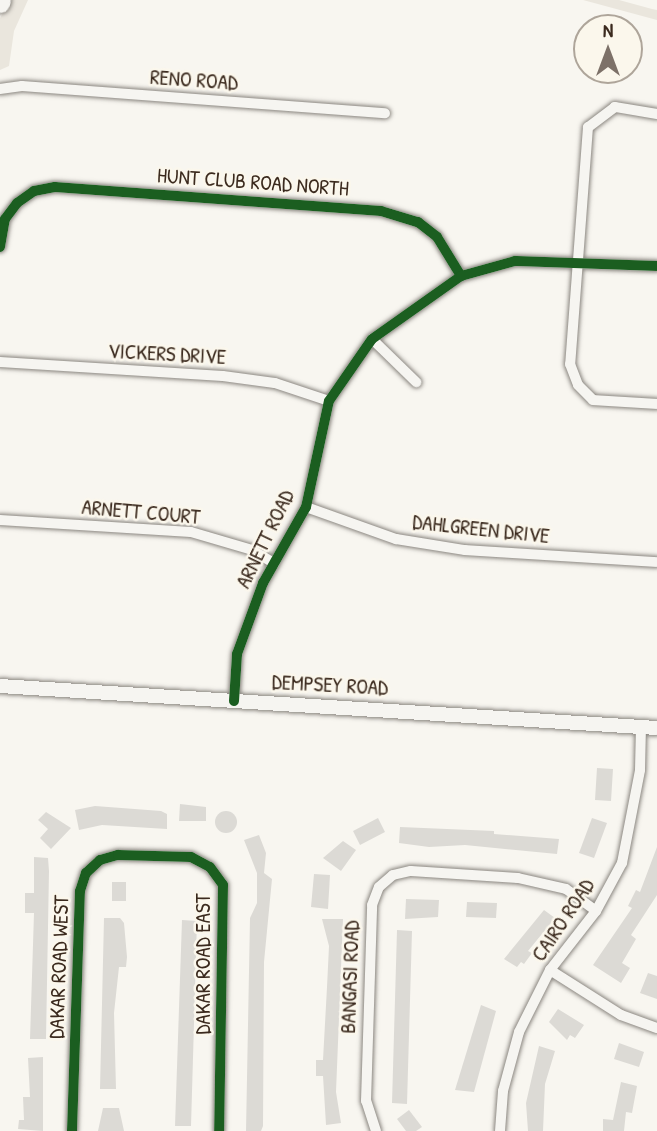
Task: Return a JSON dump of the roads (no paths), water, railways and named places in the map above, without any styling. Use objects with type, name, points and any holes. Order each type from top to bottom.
[{"type":"main road","name":"DEMPSEY ROAD","points":[[0,686],[657,728]]},
{"type":"street","name":"RENO ROAD","points":[[0,89],[22,86],[385,113]]},
{"type":"street","points":[[657,114],[615,107],[598,115],[588,127],[584,142],[570,364],[578,385],[593,400],[657,404]]},
{"type":"street","name":"HUNT CLUB ROAD NORTH","points":[[0,247],[5,219],[17,203],[34,191],[55,187],[381,211],[418,222],[437,237],[461,276]]},
{"type":"street","name":"ARNETT ROAD","points":[[234,701],[237,654],[274,563],[306,507],[329,401],[372,339],[461,276],[515,261],[576,261],[657,266]]},
{"type":"street","points":[[372,339],[416,382]]},
{"type":"street","name":"VICKERS DRIVE","points":[[0,362],[223,376],[275,383],[329,401]]},
{"type":"street","name":"DAHLGREEN DRIVE","points":[[306,507],[396,539],[465,550],[657,562]]},
{"type":"street","name":"ARNETT COURT","points":[[0,520],[191,532],[252,550],[274,563]]},
{"type":"street","name":"CAIRO ROAD","points":[[500,1131],[503,1091],[519,1032],[550,970],[597,911],[622,863],[640,770],[641,727]]},
{"type":"street","name":"DAKAR ROAD WEST","points":[[72,1131],[80,891],[86,873],[100,860],[148,856]]},
{"type":"street","name":"DAKAR ROAD EAST","points":[[148,856],[191,857],[211,867],[223,885],[219,1131]]},
{"type":"street","name":"BANGASI ROAD","points":[[376,1131],[366,1101],[372,905],[379,887],[393,875],[411,870],[518,878],[566,889],[597,911]]},
{"type":"street","points":[[550,970],[621,1015],[657,1028]]}]
